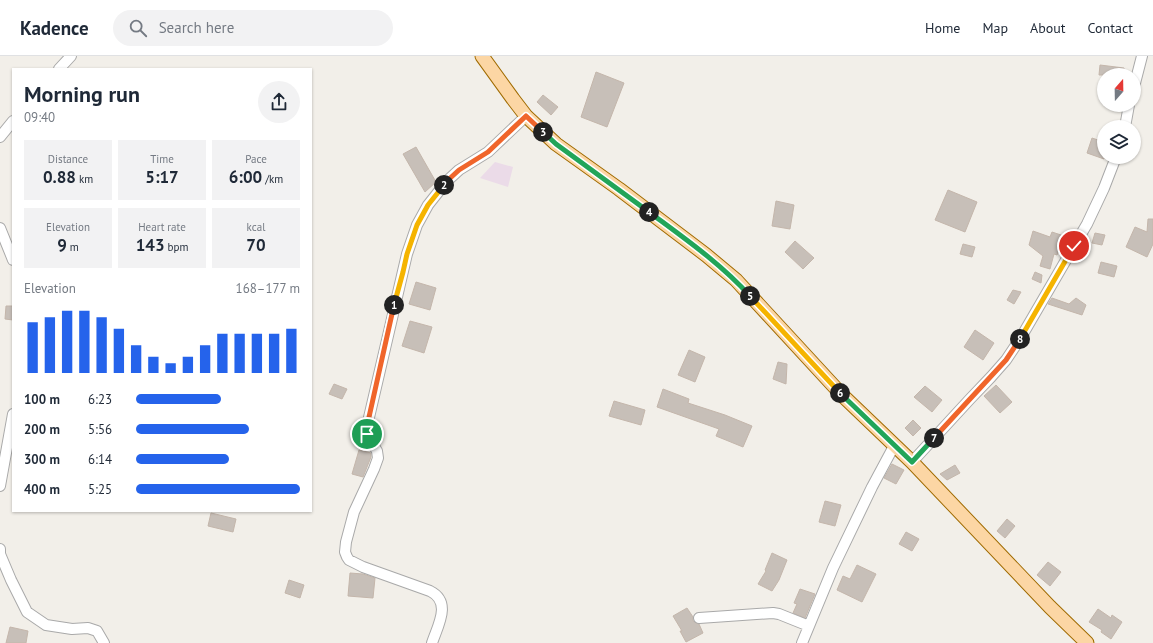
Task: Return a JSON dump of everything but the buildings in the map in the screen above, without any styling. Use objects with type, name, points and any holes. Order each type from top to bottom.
[{"type":"main road","points":[[482,56],[526,116],[556,144],[619,189],[706,255],[736,280],[842,395],[912,462],[1086,643]]},
{"type":"street","points":[[60,68],[71,56]]},
{"type":"street","points":[[1139,68],[1142,56]]},
{"type":"street","points":[[432,643],[443,607],[437,594],[430,590],[363,567],[349,560],[346,557],[345,552],[346,542],[354,512],[378,458],[377,451],[367,434],[367,426],[407,254],[417,225],[428,205],[447,181],[459,170],[488,152],[526,116]]},
{"type":"street","points":[[0,137],[12,122]]},
{"type":"street","points":[[912,462],[1006,360],[1020,339],[1087,224],[1113,164]]},
{"type":"street","points":[[0,228],[12,258]]},
{"type":"street","points":[[0,486],[12,420]]},
{"type":"street","points":[[802,643],[833,568],[872,487],[894,446]]},
{"type":"street","points":[[0,549],[0,554],[11,580],[27,612],[46,625],[72,629],[88,628],[97,631],[104,643]]},
{"type":"street","points":[[699,618],[773,613],[809,626]]},
{"type":"shaded area","points":[[495,162],[513,167],[508,187],[480,178]]},
{"type":"route","points":[[367,434],[367,426],[392,313],[411,239],[417,225],[428,205],[447,181],[459,170],[488,152],[526,116],[556,144],[619,189],[706,255],[736,280],[842,395],[912,462],[1006,360],[1020,339],[1074,246]]}]
